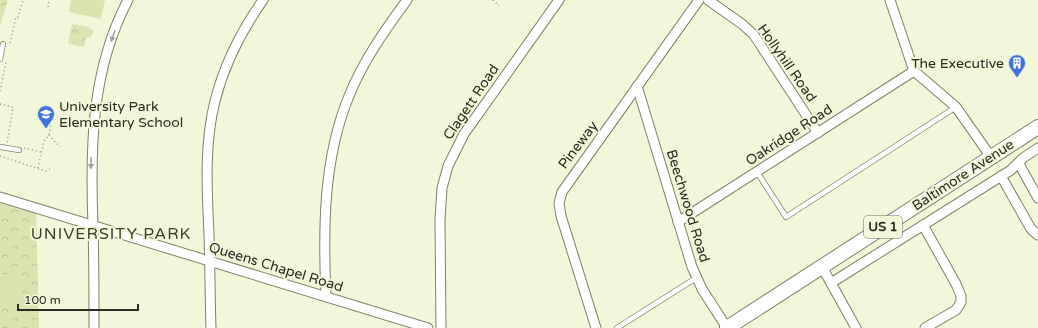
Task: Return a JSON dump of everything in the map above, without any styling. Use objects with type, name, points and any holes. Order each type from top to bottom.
[{"type":"main road","name":"Baltimore Avenue","points":[[727,328],[991,157],[1037,130]]},
{"type":"street","points":[[94,328],[91,172],[94,110],[109,46],[121,13],[128,0]]},
{"type":"street","points":[[211,328],[208,163],[215,102],[224,73],[244,30],[263,0]]},
{"type":"street","points":[[326,297],[325,208],[337,129],[349,95],[370,55],[407,0]]},
{"type":"street","name":"Clagett Road","points":[[441,328],[440,220],[442,188],[448,166],[464,134],[558,0]]},
{"type":"street","name":"Pineway","points":[[596,328],[561,216],[560,199],[567,183],[609,128],[637,86],[699,0]]},
{"type":"street","name":"Hollyhill Road","points":[[708,0],[742,24],[754,35],[818,133]]},
{"type":"street","points":[[890,0],[914,71],[956,107],[991,157]]},
{"type":"street","name":"Oakridge Road","points":[[678,222],[914,71]]},
{"type":"street","name":"Beechwood Road","points":[[637,86],[696,278],[727,328]]},
{"type":"street","name":"Baltimore Avenue","points":[[831,283],[1001,176],[1019,164],[1038,148]]},
{"type":"street","points":[[1019,164],[1038,198]]},
{"type":"street","points":[[1001,176],[1031,229],[1038,235]]},
{"type":"street","name":"Queens Chapel Road","points":[[0,197],[428,328]]},
{"type":"street","points":[[923,225],[956,284],[961,296],[961,302],[956,310],[925,328]]},
{"type":"street","points":[[822,267],[856,328]]},
{"type":"lane","points":[[0,59],[3,44]]},
{"type":"lane","points":[[757,172],[786,217],[956,107]]},
{"type":"lane","points":[[0,147],[19,150]]},
{"type":"lane","points":[[617,328],[696,278]]},
{"type":"path","points":[[10,44],[16,17],[18,17],[23,0]]},
{"type":"path","points":[[48,7],[49,0]]},
{"type":"path","points":[[493,0],[499,6]]},
{"type":"path","points":[[0,91],[6,58]]},
{"type":"path","points":[[0,104],[13,107],[6,148]]},
{"type":"path","points":[[38,168],[44,141],[49,135],[51,123],[48,122]]},
{"type":"path","points":[[49,135],[60,147]]},
{"type":"path","points":[[0,156],[46,171],[50,169]]},
{"type":"green space","points":[[0,0],[8,0],[0,26]]},
{"type":"green space","points":[[71,0],[105,0],[101,19],[69,12]]},
{"type":"green space","points":[[72,24],[89,27],[93,31],[92,36],[86,38],[84,47],[68,44]]},
{"type":"green space","points":[[59,118],[70,120],[69,129],[58,128]]},
{"type":"green space","points":[[0,197],[36,208],[39,328],[0,328]]},
{"type":"green space","points":[[0,274],[21,274],[20,308],[0,307]]},
{"type":"place","name":"The Executive","points":[[1017,78]]},
{"type":"place","name":"University Park Elementary School","points":[[46,129]]},
{"type":"district","name":"UNIVERSITY PARK","points":[[111,234]]}]
